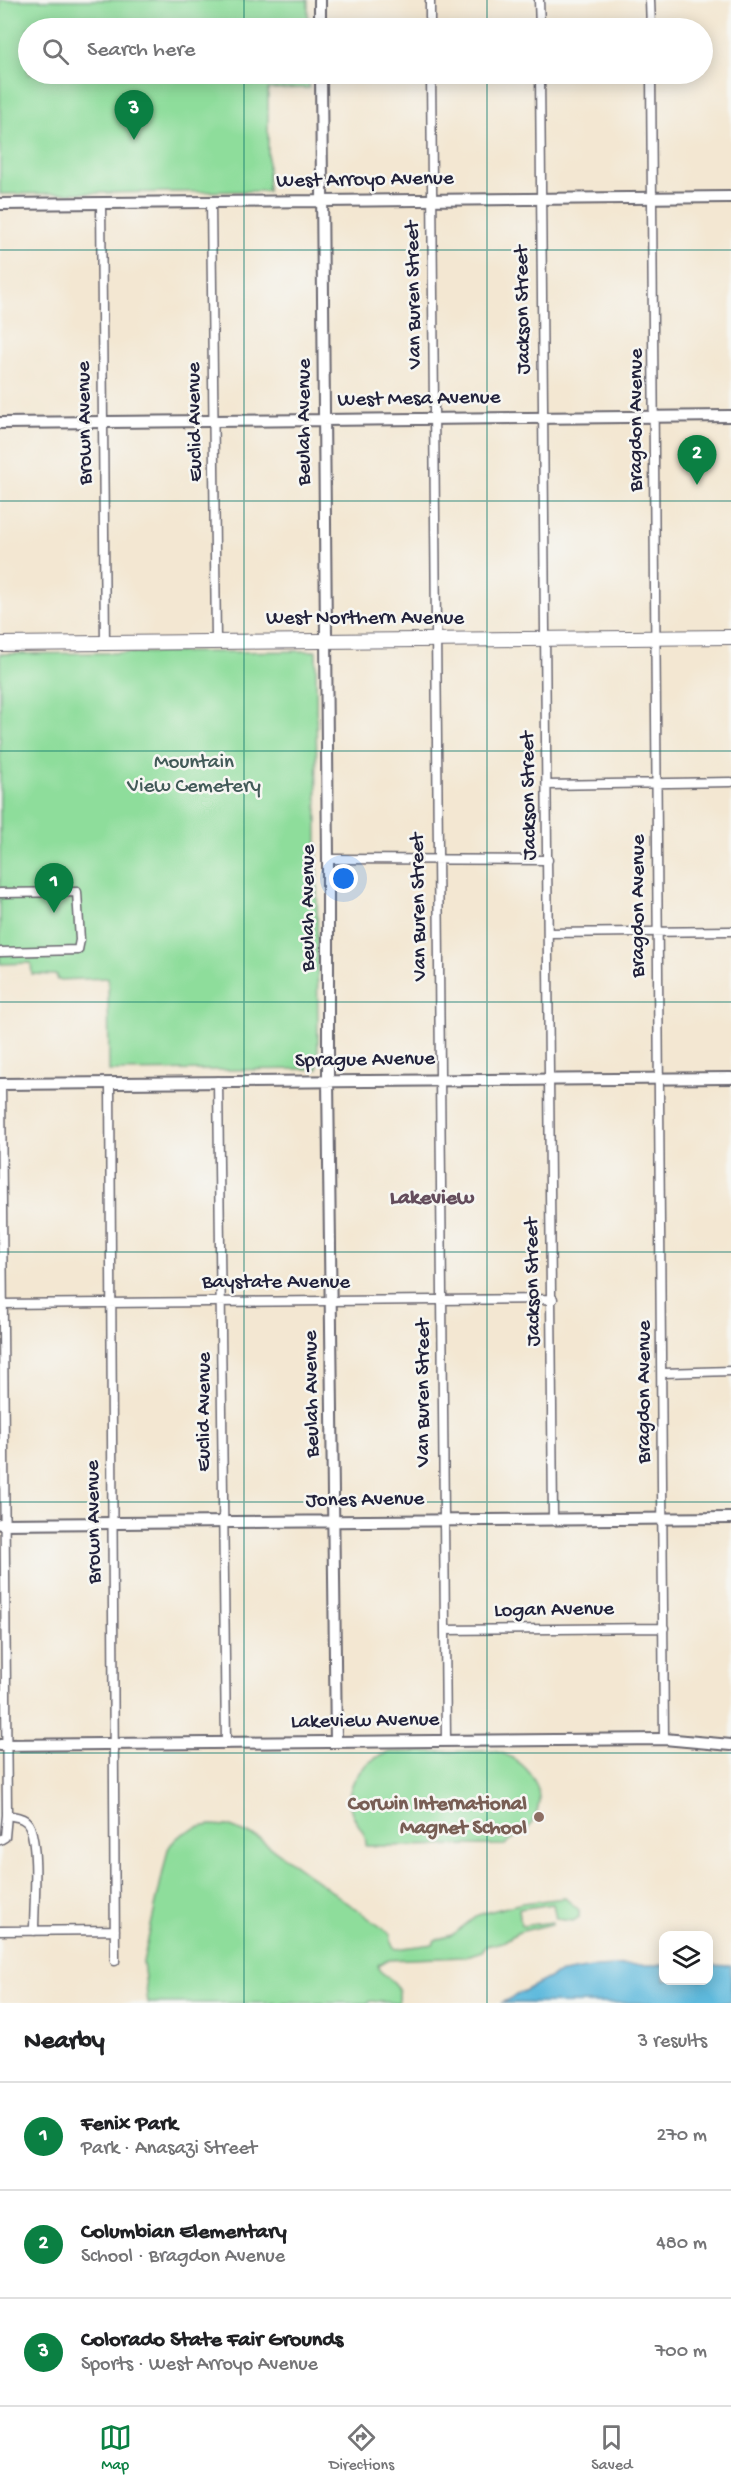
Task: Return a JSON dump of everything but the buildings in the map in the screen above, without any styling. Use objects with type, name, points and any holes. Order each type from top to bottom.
[{"type":"main road","name":"West Northern Avenue","points":[[0,644],[731,637]]},
{"type":"street","points":[[320,0],[320,18]]},
{"type":"street","points":[[430,0],[430,18]]},
{"type":"street","points":[[540,0],[540,18]]},
{"type":"street","points":[[650,0],[651,18]]},
{"type":"street","name":"Beulah Avenue","points":[[321,84],[328,1080],[336,1742]]},
{"type":"street","name":"Van Buren Street","points":[[431,84],[446,1740]]},
{"type":"street","name":"Jackson Street","points":[[540,84],[553,1299],[553,1519]]},
{"type":"street","name":"Bragdon Avenue","points":[[651,84],[657,932],[663,1373],[664,1739]]},
{"type":"street","name":"West Arroyo Avenue","points":[[0,204],[731,197]]},
{"type":"street","name":"Euclid Avenue","points":[[212,202],[216,641]]},
{"type":"street","name":"Brown Avenue","points":[[101,203],[105,643]]},
{"type":"street","name":"West Mesa Avenue","points":[[0,423],[731,416]]},
{"type":"street","points":[[547,785],[731,782]]},
{"type":"street","points":[[328,859],[548,860]]},
{"type":"street","points":[[0,893],[77,892],[80,940],[78,950],[0,952]]},
{"type":"street","points":[[549,933],[731,931]]},
{"type":"street","name":"Sprague Avenue","points":[[0,1084],[731,1078]]},
{"type":"street","name":"Euclid Avenue","points":[[218,1081],[223,1301],[226,1743]]},
{"type":"street","name":"Brown Avenue","points":[[110,1083],[115,1961]]},
{"type":"street","points":[[0,1084],[3,1745],[7,1815],[5,1837],[0,1840]]},
{"type":"street","name":"Baystate Avenue","points":[[1,1304],[553,1299]]},
{"type":"street","points":[[663,1373],[731,1371]]},
{"type":"street","name":"Jones Avenue","points":[[2,1524],[731,1518]]},
{"type":"street","name":"Logan Avenue","points":[[445,1630],[664,1628]]},
{"type":"street","name":"Lakeview Avenue","points":[[3,1745],[664,1739],[731,1745]]},
{"type":"street","points":[[7,1815],[22,1817],[30,1826],[34,1857],[34,1931]]},
{"type":"street","points":[[0,1931],[115,1930]]},
{"type":"green space","points":[[0,0],[308,0],[308,18],[18,18],[18,84],[309,84],[309,88],[268,89],[268,191],[0,194]]},
{"type":"green space","name":"Mountain View Cemetery","points":[[316,651],[318,1069],[109,1071],[108,978],[57,980],[57,975],[32,974],[31,963],[0,964],[0,654]]},
{"type":"green space","points":[[494,1751],[517,1761],[526,1769],[538,1790],[539,1801],[536,1814],[524,1832],[505,1845],[366,1846],[363,1833],[354,1818],[349,1803],[350,1792],[358,1774],[373,1760],[391,1752]]},
{"type":"green space","points":[[211,1825],[228,1826],[258,1838],[390,1934],[392,1945],[396,1949],[433,1944],[435,1940],[452,1935],[478,1915],[522,1903],[565,1898],[579,1910],[579,1917],[573,1921],[556,1919],[553,1904],[519,1909],[521,1926],[552,1922],[552,1924],[519,1932],[503,1942],[486,1946],[482,1951],[464,1957],[386,1960],[378,1965],[380,1971],[398,1988],[398,2003],[369,2001],[368,2003],[148,2003],[143,1962],[168,1849],[186,1832]]},
{"type":"water","points":[[659,1965],[659,1985],[713,1985],[713,1965],[731,1966],[731,2003],[501,2003],[557,1974],[597,1967]]},
{"type":"place","name":"Colorado State Fair Grounds","points":[[134,140]]},
{"type":"place","name":"Columbian Elementary","points":[[697,485]]},
{"type":"place","name":"Fenix Park","points":[[54,913]]},
{"type":"place","name":"Corwin International Magnet School","points":[[539,1817]]},
{"type":"district","name":"Lakeview","points":[[432,1199]]}]
